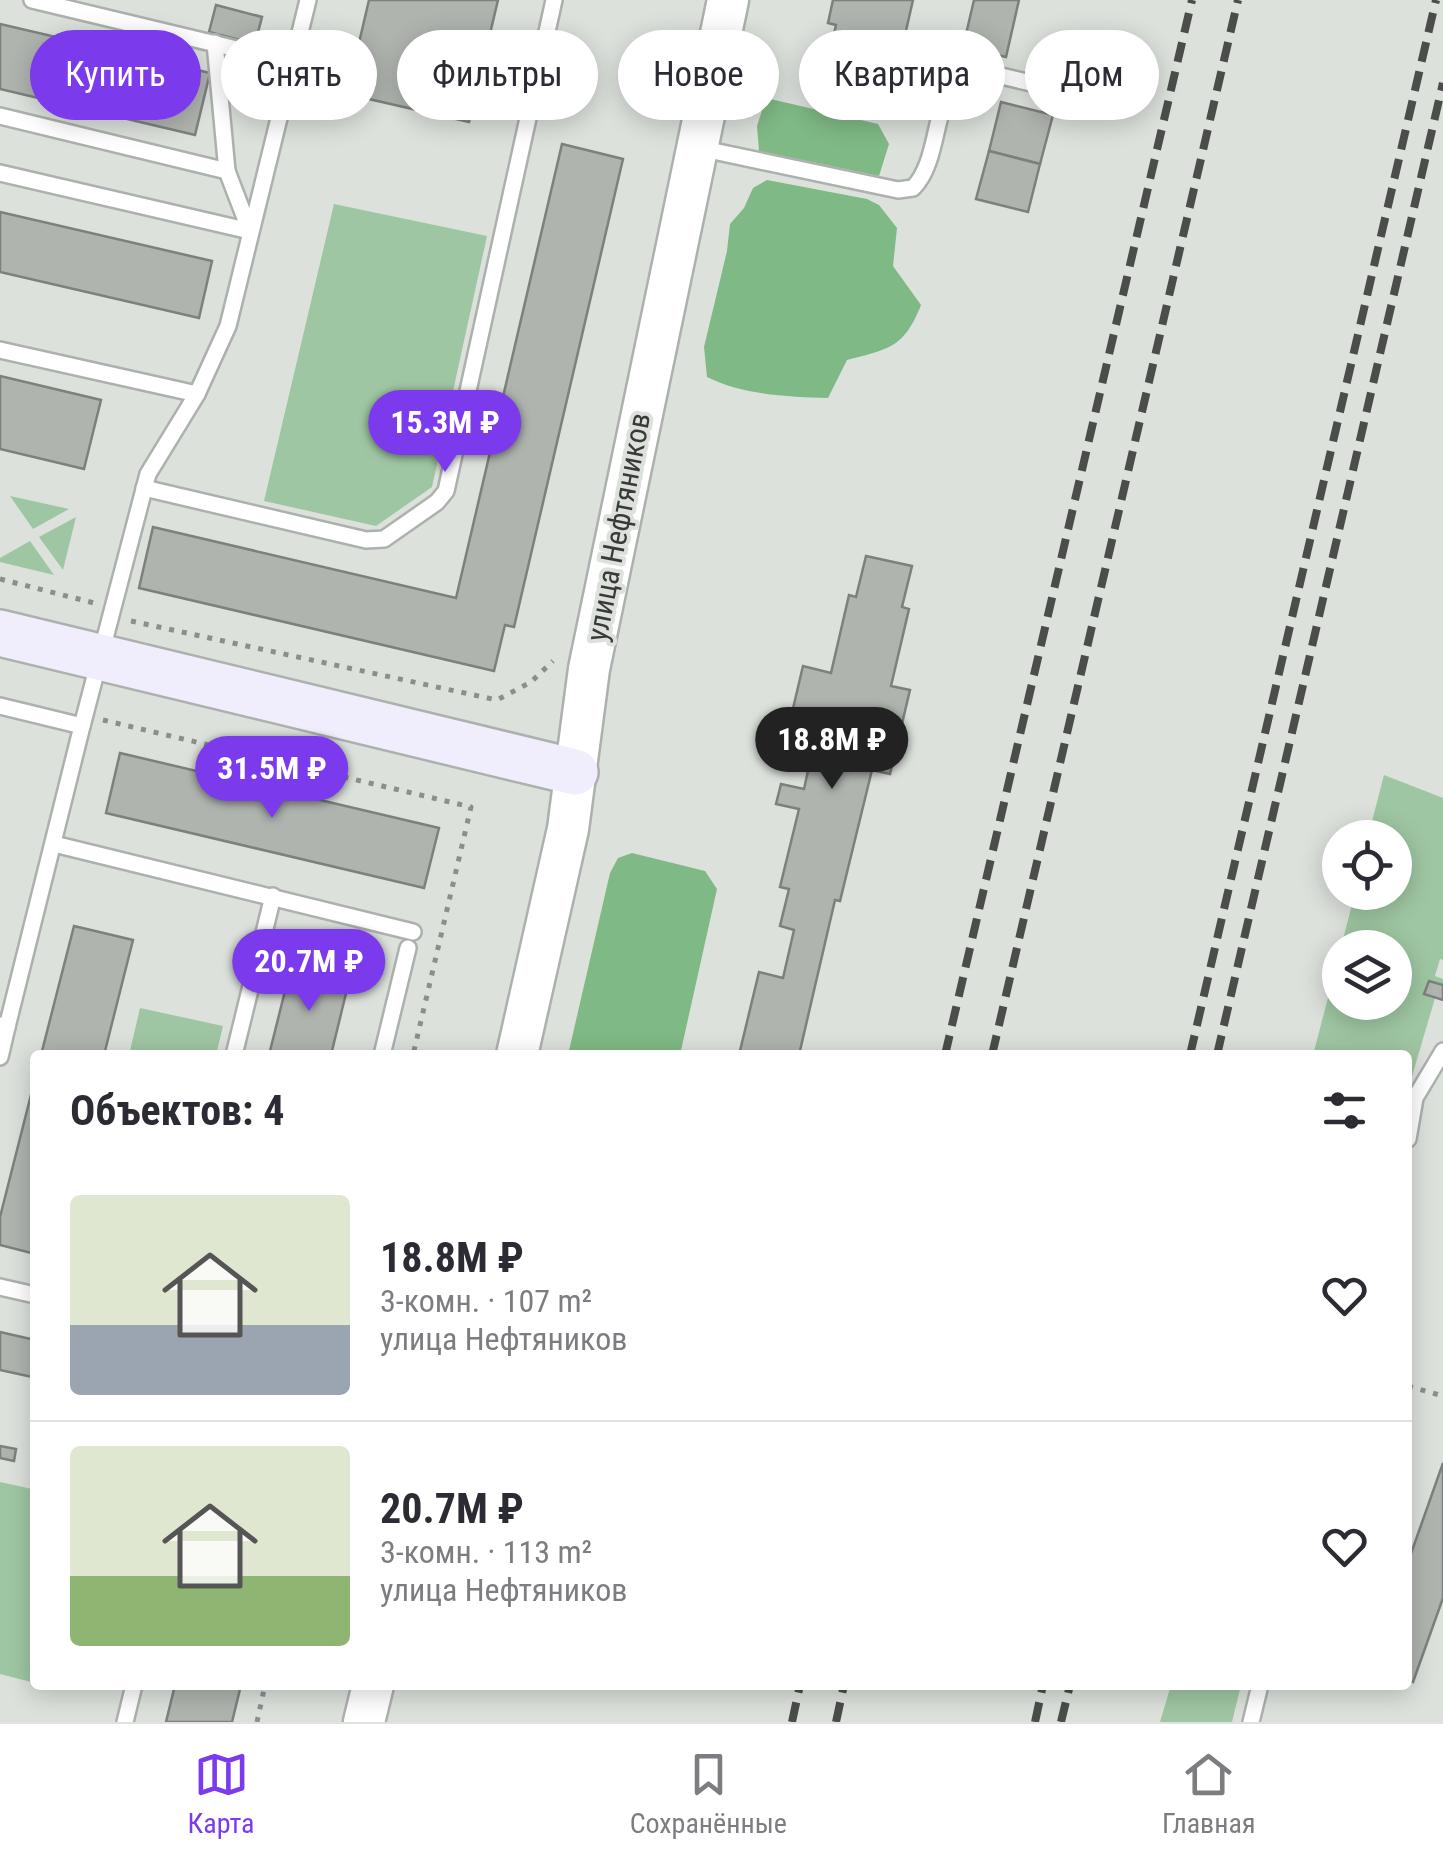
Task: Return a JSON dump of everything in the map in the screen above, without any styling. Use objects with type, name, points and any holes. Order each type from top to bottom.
[{"type":"main road","points":[[0,632],[575,772]]},
{"type":"street","name":"улица Нефтяников","points":[[518,1050],[568,829],[590,669],[728,0]]},
{"type":"street","points":[[364,1722],[372,1690]]},
{"type":"lane","points":[[32,0],[221,45]]},
{"type":"lane","points":[[302,30],[308,0]]},
{"type":"lane","points":[[144,488],[366,540],[384,540],[437,502],[446,491],[554,0]]},
{"type":"lane","points":[[215,44],[227,172],[250,231]]},
{"type":"lane","points":[[696,148],[898,190],[913,188],[928,168],[948,90],[956,78],[980,71],[1025,82]]},
{"type":"lane","points":[[0,116],[227,172]]},
{"type":"lane","points":[[0,1057],[4,1026],[148,474],[197,394],[228,326],[280,120]]},
{"type":"lane","points":[[0,173],[250,231]]},
{"type":"lane","points":[[0,350],[197,394]]},
{"type":"lane","points":[[0,706],[84,721]]},
{"type":"lane","points":[[54,844],[273,896],[410,940],[383,1050]]},
{"type":"lane","points":[[235,1050],[273,896]]},
{"type":"lane","points":[[1412,1123],[1422,1083],[1443,1051]]},
{"type":"lane","points":[[0,1287],[30,1294]]},
{"type":"lane","points":[[125,1722],[133,1690]]},
{"type":"lane","points":[[1251,1722],[1259,1690]]},
{"type":"path","points":[[84,721],[471,808],[414,1050]]},
{"type":"path","points":[[1412,1387],[1443,1396]]},
{"type":"path","points":[[257,1722],[265,1690]]},
{"type":"green space","points":[[779,101],[799,106],[799,120],[861,120],[878,124],[889,144],[879,176],[759,151],[759,120],[779,120]]},
{"type":"green space","points":[[767,180],[867,199],[879,205],[897,228],[893,266],[921,305],[908,330],[893,344],[847,360],[828,398],[751,391],[707,377],[704,347],[730,224],[744,208],[753,188]]},
{"type":"green space","points":[[334,204],[487,236],[432,487],[376,526],[264,501]]},
{"type":"green space","points":[[10,496],[69,509],[33,529]]},
{"type":"green space","points":[[76,517],[63,570],[39,537]]},
{"type":"green space","points":[[30,541],[54,575],[0,562],[0,558]]},
{"type":"green space","points":[[1384,775],[1443,798],[1443,960],[1440,959],[1435,976],[1443,979],[1443,985],[1429,981],[1425,994],[1435,998],[1412,1076],[1412,1050],[1314,1050],[1322,1020],[1412,1020],[1412,930],[1345,930],[1351,910],[1412,910],[1412,820],[1372,820]]},
{"type":"green space","points":[[632,853],[705,871],[717,889],[681,1050],[569,1050],[610,873],[618,858]]},
{"type":"green space","points":[[140,1008],[223,1026],[217,1050],[130,1050]]},
{"type":"green space","points":[[0,1482],[30,1489],[30,1682],[0,1674]]},
{"type":"green space","points":[[1170,1690],[1240,1690],[1232,1722],[1160,1722]]},
{"type":"building","points":[[369,0],[498,0],[491,30],[397,30],[397,105],[377,101],[377,30],[362,30]]},
{"type":"building","points":[[833,0],[913,0],[906,30],[835,30],[836,25],[828,23]]},
{"type":"building","points":[[974,0],[1019,0],[1006,57],[1005,30],[967,30]]},
{"type":"building","points":[[216,5],[262,17],[259,30],[221,30],[221,35],[209,32]]},
{"type":"building","points":[[0,24],[30,31],[30,96],[0,89]]},
{"type":"building","points":[[201,71],[210,73],[201,110]]},
{"type":"building","points":[[1005,103],[1025,108],[1025,120],[1052,120],[1040,164],[989,151],[997,120],[1005,120]]},
{"type":"building","points":[[131,120],[199,120],[195,135]]},
{"type":"building","points":[[562,144],[623,159],[514,627],[505,625],[494,671],[139,588],[153,527],[456,598]]},
{"type":"building","points":[[989,151],[1040,164],[1028,212],[976,199]]},
{"type":"building","points":[[0,212],[212,261],[199,318],[0,272]]},
{"type":"building","points":[[0,376],[101,400],[84,469],[0,449]]},
{"type":"building","points":[[866,556],[912,566],[902,607],[909,609],[891,686],[910,690],[890,774],[872,770],[840,901],[835,900],[800,1050],[740,1050],[759,972],[783,978],[794,930],[780,926],[789,889],[780,887],[799,809],[776,804],[781,784],[804,789],[811,757],[783,751],[803,666],[831,673],[849,595],[856,597]]},
{"type":"building","points":[[120,753],[439,828],[424,888],[106,813]]},
{"type":"building","points":[[74,926],[133,940],[105,1050],[42,1050]]},
{"type":"building","points":[[291,967],[349,981],[332,1050],[270,1050]]},
{"type":"building","points":[[1429,981],[1443,985],[1443,1000],[1424,994]]},
{"type":"building","points":[[30,1099],[30,1253],[0,1245],[0,1217]]},
{"type":"building","points":[[0,1332],[30,1339],[30,1377],[0,1370]]},
{"type":"building","points":[[0,1446],[16,1449],[14,1461],[0,1458]]},
{"type":"building","points":[[1443,1463],[1443,1598],[1413,1682],[1412,1682],[1412,1551]]},
{"type":"building","points":[[174,1690],[240,1690],[232,1722],[166,1722]]},
{"type":"railway","points":[[946,1050],[1192,0]]},
{"type":"railway","points":[[993,1050],[1238,0]]},
{"type":"railway","points":[[1191,1050],[1436,0]]},
{"type":"railway","points":[[1218,1050],[1443,83]]},
{"type":"railway","points":[[792,1722],[799,1690]]},
{"type":"railway","points":[[836,1722],[843,1690]]},
{"type":"railway","points":[[1035,1722],[1042,1690]]},
{"type":"railway","points":[[1061,1722],[1069,1690]]}]
